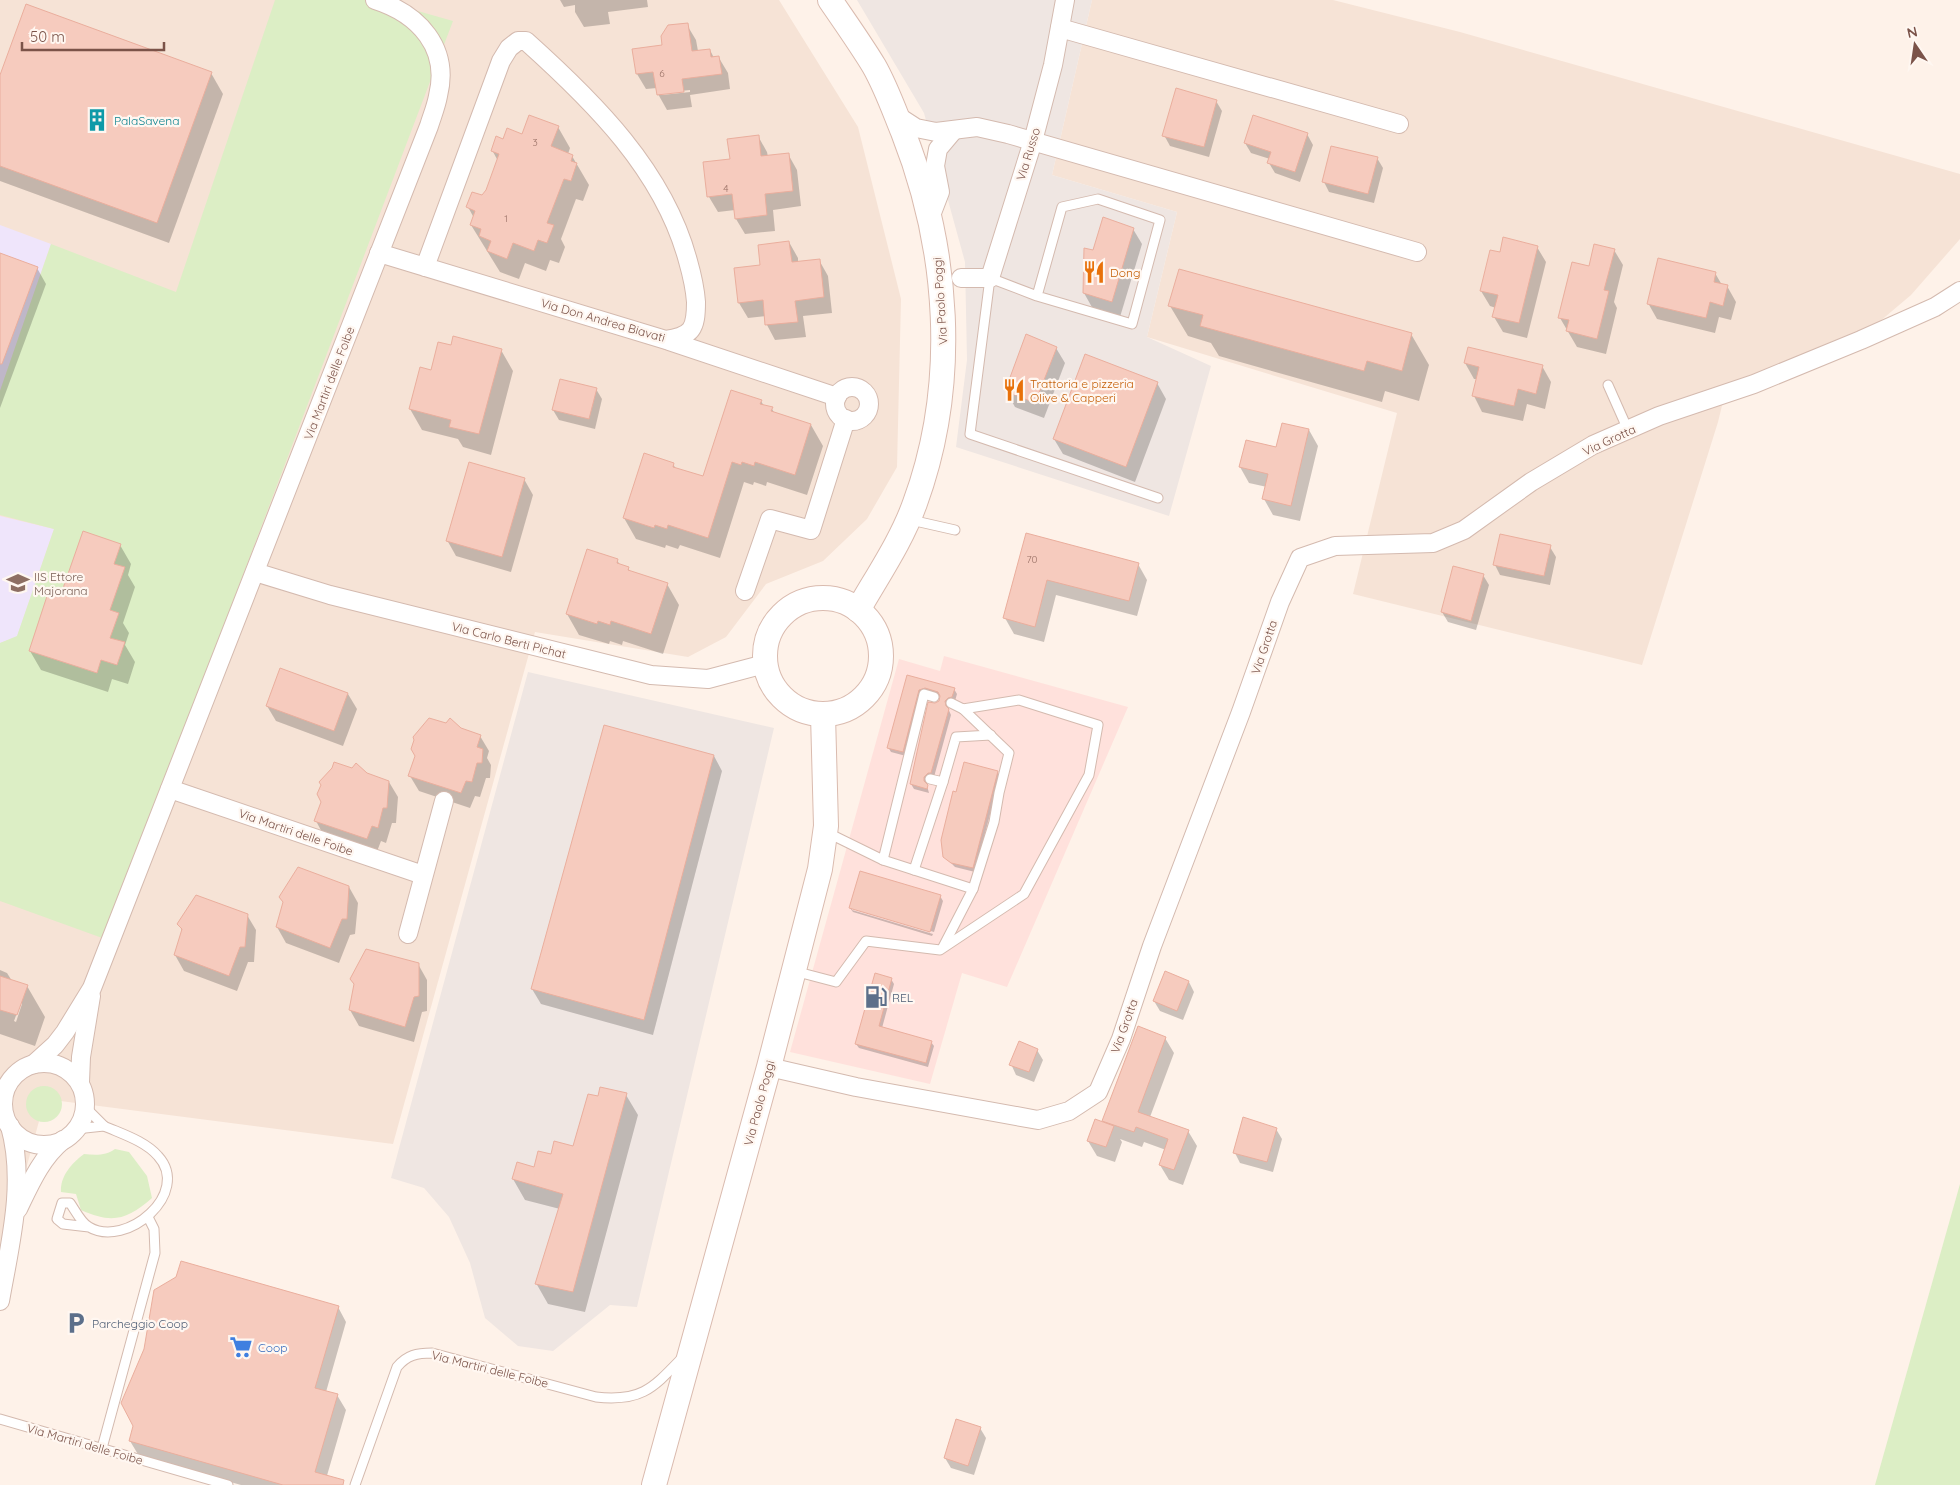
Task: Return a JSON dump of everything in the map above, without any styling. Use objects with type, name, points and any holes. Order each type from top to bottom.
[{"type":"main road","name":"Via Paolo Poggi","points":[[830,0],[874,67],[912,155],[930,218],[938,255],[942,294],[942,387],[927,466],[915,504],[908,519],[858,610]]},
{"type":"main road","points":[[822,598],[841,601],[858,610],[868,619],[875,630],[880,642],[882,656],[878,675],[869,692],[860,702],[836,713],[823,715],[796,708],[776,690],[769,678],[765,664],[766,645],[773,627],[786,612],[802,602],[822,598]]},
{"type":"main road","name":"Via Paolo Poggi","points":[[654,1485],[769,1067],[820,869],[825,832],[826,799],[823,715]]},
{"type":"street","name":"Via Martiri delle Foibe","points":[[0,1301],[14,1217],[16,1167],[15,1144],[3,1104],[6,1090],[13,1077],[55,1045],[92,988],[429,126],[439,95],[440,67],[436,50],[418,23],[407,15],[375,0]]},
{"type":"street","name":"Via Russo","points":[[990,278],[1033,141],[1053,65],[1066,0]]},
{"type":"street","points":[[1060,28],[1399,124]]},
{"type":"street","name":"Via Don Andrea Biavati","points":[[379,253],[425,267],[666,340],[683,338],[692,330],[696,312],[696,289],[682,238],[659,191],[628,145],[592,104],[526,41],[518,41],[514,44],[500,61],[425,267]]},
{"type":"street","points":[[896,115],[916,128],[936,132],[978,127],[1033,141],[1417,252]]},
{"type":"street","points":[[930,218],[940,192],[935,166],[938,149],[954,130]]},
{"type":"street","points":[[961,278],[990,278]]},
{"type":"street","name":"Via Grotta","points":[[769,1067],[856,1087],[1038,1120],[1069,1111],[1098,1092],[1121,1039],[1152,946],[1241,712],[1280,602],[1300,558],[1334,546],[1433,543],[1464,530],[1531,482],[1593,445],[1659,416],[1754,384],[1860,340],[1935,307],[1960,291]]},
{"type":"street","points":[[666,340],[837,397]]},
{"type":"street","points":[[852,387],[863,391],[869,406],[864,415],[854,420],[846,419],[836,410],[837,397],[842,390],[852,387]]},
{"type":"street","points":[[745,591],[770,519],[811,530],[846,419]]},
{"type":"street","name":"Via Carlo Berti Pichat","points":[[255,572],[330,595],[651,675],[708,679],[765,664]]},
{"type":"street","name":"Via Martiri delle Foibe","points":[[170,789],[423,876]]},
{"type":"street","points":[[408,934],[444,800]]},
{"type":"street","name":"Via Martiri delle Foibe","points":[[14,1217],[40,1166],[53,1149],[70,1135],[83,1117],[86,1100],[80,1082],[81,1057],[92,988]]},
{"type":"street","points":[[0,1070],[27,1067],[47,1062],[63,1067],[80,1082]]},
{"type":"street","points":[[5,1115],[21,1137],[37,1144],[54,1144],[70,1135]]},
{"type":"lane","points":[[1037,296],[1062,207],[1098,199],[1160,220],[1132,324],[1037,296],[990,278],[970,434],[1158,498]]},
{"type":"lane","points":[[1608,385],[1628,430]]},
{"type":"lane","points":[[908,519],[955,530]]},
{"type":"lane","points":[[883,860],[909,773],[924,694],[934,697]]},
{"type":"lane","points":[[794,971],[836,982],[866,942],[940,950],[1024,894],[1089,775],[1098,725],[1019,700],[963,709]]},
{"type":"lane","points":[[942,949],[974,889],[994,822],[1009,753],[963,709],[951,704]]},
{"type":"lane","points":[[914,870],[956,737],[991,735]]},
{"type":"lane","points":[[930,779],[943,782]]},
{"type":"lane","points":[[825,832],[883,860],[974,889]]},
{"type":"lane","points":[[85,1107],[104,1126],[152,1150],[160,1158],[165,1168],[167,1182],[165,1192],[158,1206],[148,1218],[122,1230],[106,1231],[89,1228]]},
{"type":"lane","points":[[70,1135],[104,1126]]},
{"type":"lane","points":[[102,1448],[155,1253],[154,1230],[148,1218]]},
{"type":"lane","name":"Via Martiri delle Foibe","points":[[355,1485],[397,1367],[404,1358],[417,1353],[432,1353],[596,1397],[614,1399],[633,1397],[652,1388],[692,1347]]},
{"type":"lane","name":"Via Martiri delle Foibe","points":[[0,1419],[228,1485]]},
{"type":"shaded area","points":[[0,0],[779,0],[858,127],[901,299],[897,467],[867,519],[823,561],[766,584],[726,637],[688,657],[535,632],[393,1144],[45,1099],[0,1265]]},
{"type":"shaded area","points":[[857,0],[1092,0],[1052,175],[1177,212],[1147,337],[1211,366],[1169,516],[956,447],[967,360],[965,262],[924,113]]},
{"type":"shaded area","points":[[1092,0],[1333,0],[1460,32],[1960,174],[1960,239],[1911,295],[1866,333],[1727,385],[1718,422],[1642,665],[1353,594],[1397,413],[1147,337],[1177,212],[1052,175]]},
{"type":"shaded area","points":[[0,225],[51,244],[0,391]]},
{"type":"shaded area","name":"IIS Ettore Majorana","points":[[0,516],[54,529],[17,637],[0,643]]},
{"type":"shaded area","points":[[944,656],[1128,707],[1007,987],[962,973],[930,1084],[790,1052],[899,659],[940,671]]},
{"type":"shaded area","points":[[528,672],[774,728],[637,1307],[610,1305],[553,1351],[518,1346],[485,1318],[470,1263],[449,1217],[424,1188],[391,1178]]},
{"type":"green space","points":[[275,0],[379,0],[453,21],[105,939],[0,901],[0,643],[17,636],[54,529],[0,515],[0,391],[51,244],[176,292]]},
{"type":"green space","points":[[44,1086],[51,1087],[57,1091],[61,1097],[61,1111],[57,1117],[51,1121],[44,1122],[37,1121],[31,1117],[27,1111],[26,1104],[27,1097],[31,1091],[37,1087]]},
{"type":"green space","points":[[115,1149],[129,1152],[147,1176],[152,1198],[135,1211],[119,1218],[102,1217],[81,1210],[76,1194],[61,1192],[62,1181],[65,1175],[75,1161],[84,1154],[104,1154]]},
{"type":"green space","points":[[1960,1184],[1960,1485],[1875,1485]]},
{"type":"building","name":"PalaSavena","points":[[26,4],[212,72],[157,223],[0,166],[0,75]]},
{"type":"building","points":[[688,23],[692,51],[710,49],[711,57],[719,56],[722,74],[682,79],[684,92],[657,95],[653,72],[636,74],[632,49],[662,45],[661,36],[668,25]]},
{"type":"building","points":[[1176,88],[1217,100],[1204,147],[1162,136]]},
{"type":"building","points":[[529,115],[559,126],[551,146],[573,155],[571,161],[577,163],[571,181],[564,179],[547,223],[554,225],[547,243],[538,240],[534,251],[513,243],[507,259],[487,251],[491,241],[479,236],[481,229],[470,225],[475,211],[466,207],[472,192],[482,195],[486,190],[499,154],[491,151],[496,136],[503,139],[507,128],[522,134]]},
{"type":"building","points":[[1253,115],[1308,133],[1295,172],[1267,163],[1271,152],[1244,143]]},
{"type":"building","points":[[759,135],[761,156],[789,153],[793,191],[765,194],[767,215],[735,219],[732,194],[707,197],[703,162],[730,159],[727,139]]},
{"type":"building","points":[[1331,146],[1378,157],[1368,194],[1322,182]]},
{"type":"building","points":[[1103,217],[1134,228],[1112,302],[1083,293],[1084,248],[1093,250]]},
{"type":"building","points":[[1503,237],[1538,246],[1519,323],[1492,317],[1498,295],[1480,291],[1490,250],[1500,252]]},
{"type":"building","points":[[789,241],[792,262],[820,259],[824,297],[795,301],[798,322],[765,325],[763,300],[738,303],[734,268],[760,265],[758,245]]},
{"type":"building","points":[[1594,244],[1615,249],[1604,290],[1609,291],[1597,339],[1566,331],[1569,320],[1558,318],[1572,262],[1589,266]]},
{"type":"building","points":[[0,253],[38,267],[2,364],[0,364]]},
{"type":"building","points":[[1658,258],[1716,272],[1714,282],[1728,285],[1723,306],[1710,302],[1706,318],[1647,304]]},
{"type":"building","points":[[1179,269],[1412,333],[1402,371],[1367,361],[1364,371],[1200,326],[1203,315],[1168,306]]},
{"type":"building","points":[[1026,334],[1057,347],[1035,403],[1005,391]]},
{"type":"building","points":[[453,336],[502,349],[479,434],[449,427],[451,420],[409,409],[420,367],[431,370],[438,342],[451,345]]},
{"type":"building","points":[[1468,347],[1543,365],[1536,394],[1518,389],[1514,406],[1472,396],[1479,367],[1464,363]]},
{"type":"building","points":[[1085,354],[1158,382],[1126,467],[1053,439]]},
{"type":"building","points":[[560,379],[597,388],[589,419],[552,410]]},
{"type":"building","points":[[731,390],[762,400],[760,404],[773,407],[771,411],[811,424],[795,475],[755,462],[754,466],[742,462],[741,465],[732,462],[708,538],[668,525],[667,529],[655,525],[654,528],[623,518],[644,453],[674,463],[673,467],[703,476]]},
{"type":"building","points":[[1282,423],[1309,429],[1291,506],[1262,499],[1268,474],[1239,467],[1246,440],[1276,447]]},
{"type":"building","points":[[469,462],[525,478],[502,557],[446,541]]},
{"type":"building","points":[[83,531],[121,544],[114,564],[125,567],[110,610],[119,613],[110,638],[125,642],[117,665],[101,660],[97,673],[29,651],[49,590],[61,594]]},
{"type":"building","points":[[1026,533],[1139,563],[1129,601],[1047,580],[1035,627],[1003,618]]},
{"type":"building","points":[[1500,534],[1551,545],[1544,576],[1493,565]]},
{"type":"building","points":[[587,549],[618,559],[617,563],[629,567],[628,570],[668,583],[651,634],[611,621],[610,625],[598,621],[597,624],[566,614]]},
{"type":"building","points":[[1453,566],[1484,574],[1471,621],[1441,612]]},
{"type":"building","points":[[280,668],[348,693],[334,731],[266,706]]},
{"type":"building","points":[[907,675],[955,688],[952,697],[945,701],[949,709],[931,773],[924,777],[924,781],[928,785],[927,789],[910,784],[928,702],[935,703],[939,701],[940,696],[938,692],[925,688],[919,690],[903,752],[887,748]]},
{"type":"building","points":[[429,718],[446,723],[450,718],[461,728],[481,735],[477,747],[483,749],[482,763],[477,763],[472,782],[466,781],[461,793],[408,776],[415,756],[411,749],[413,737]]},
{"type":"building","points":[[604,725],[714,755],[644,1020],[531,989]]},
{"type":"building","points":[[334,762],[352,768],[356,763],[367,773],[389,781],[387,808],[383,808],[378,828],[372,826],[367,839],[314,821],[321,802],[317,794],[321,785],[319,782],[332,768]]},
{"type":"building","points":[[964,762],[998,771],[973,868],[951,863],[943,857],[941,840],[953,791],[956,792]]},
{"type":"building","points":[[298,867],[349,886],[347,919],[342,919],[330,948],[276,927],[283,902],[279,897]]},
{"type":"building","points":[[860,871],[941,895],[930,932],[849,908]]},
{"type":"building","points":[[196,895],[248,914],[245,947],[240,947],[229,976],[174,955],[182,929],[177,924]]},
{"type":"building","points":[[366,949],[419,963],[419,996],[414,997],[405,1027],[349,1010],[354,984],[350,979]]},
{"type":"building","points":[[1165,971],[1189,981],[1177,1011],[1153,1001]]},
{"type":"building","points":[[875,973],[892,978],[879,1026],[932,1041],[926,1063],[855,1044]]},
{"type":"building","points":[[0,976],[28,985],[17,1015],[0,1010]]},
{"type":"building","points":[[1138,1026],[1166,1037],[1138,1112],[1189,1130],[1174,1170],[1159,1165],[1168,1139],[1136,1127],[1134,1132],[1102,1121]]},
{"type":"building","points":[[1019,1041],[1038,1049],[1029,1072],[1009,1065]]},
{"type":"building","points":[[600,1087],[627,1093],[573,1292],[535,1284],[563,1194],[512,1179],[517,1162],[534,1167],[538,1151],[551,1154],[554,1141],[573,1146],[588,1094],[598,1096]]},
{"type":"building","points":[[1243,1117],[1277,1128],[1267,1162],[1233,1153]]},
{"type":"building","points":[[1095,1119],[1114,1126],[1106,1147],[1087,1141]]},
{"type":"building","name":"Coop","points":[[181,1261],[339,1306],[315,1388],[338,1394],[315,1472],[344,1480],[343,1485],[283,1485],[129,1441],[133,1426],[121,1403],[144,1349],[154,1290],[176,1277]]},
{"type":"building","points":[[956,1419],[981,1427],[968,1466],[944,1458]]},
{"type":"place","name":"PalaSavena","points":[[97,120]]},
{"type":"place","name":"Dong","points":[[1094,272]]},
{"type":"place","name":"Trattoria e pizzeria Olive & Capperi","points":[[1014,390]]},
{"type":"place","name":"IIS Ettore Majorana","points":[[18,583]]},
{"type":"place","name":"REL","points":[[876,997]]},
{"type":"place","name":"Parcheggio Coop","points":[[76,1323]]},
{"type":"place","name":"Coop","points":[[241,1347]]}]
